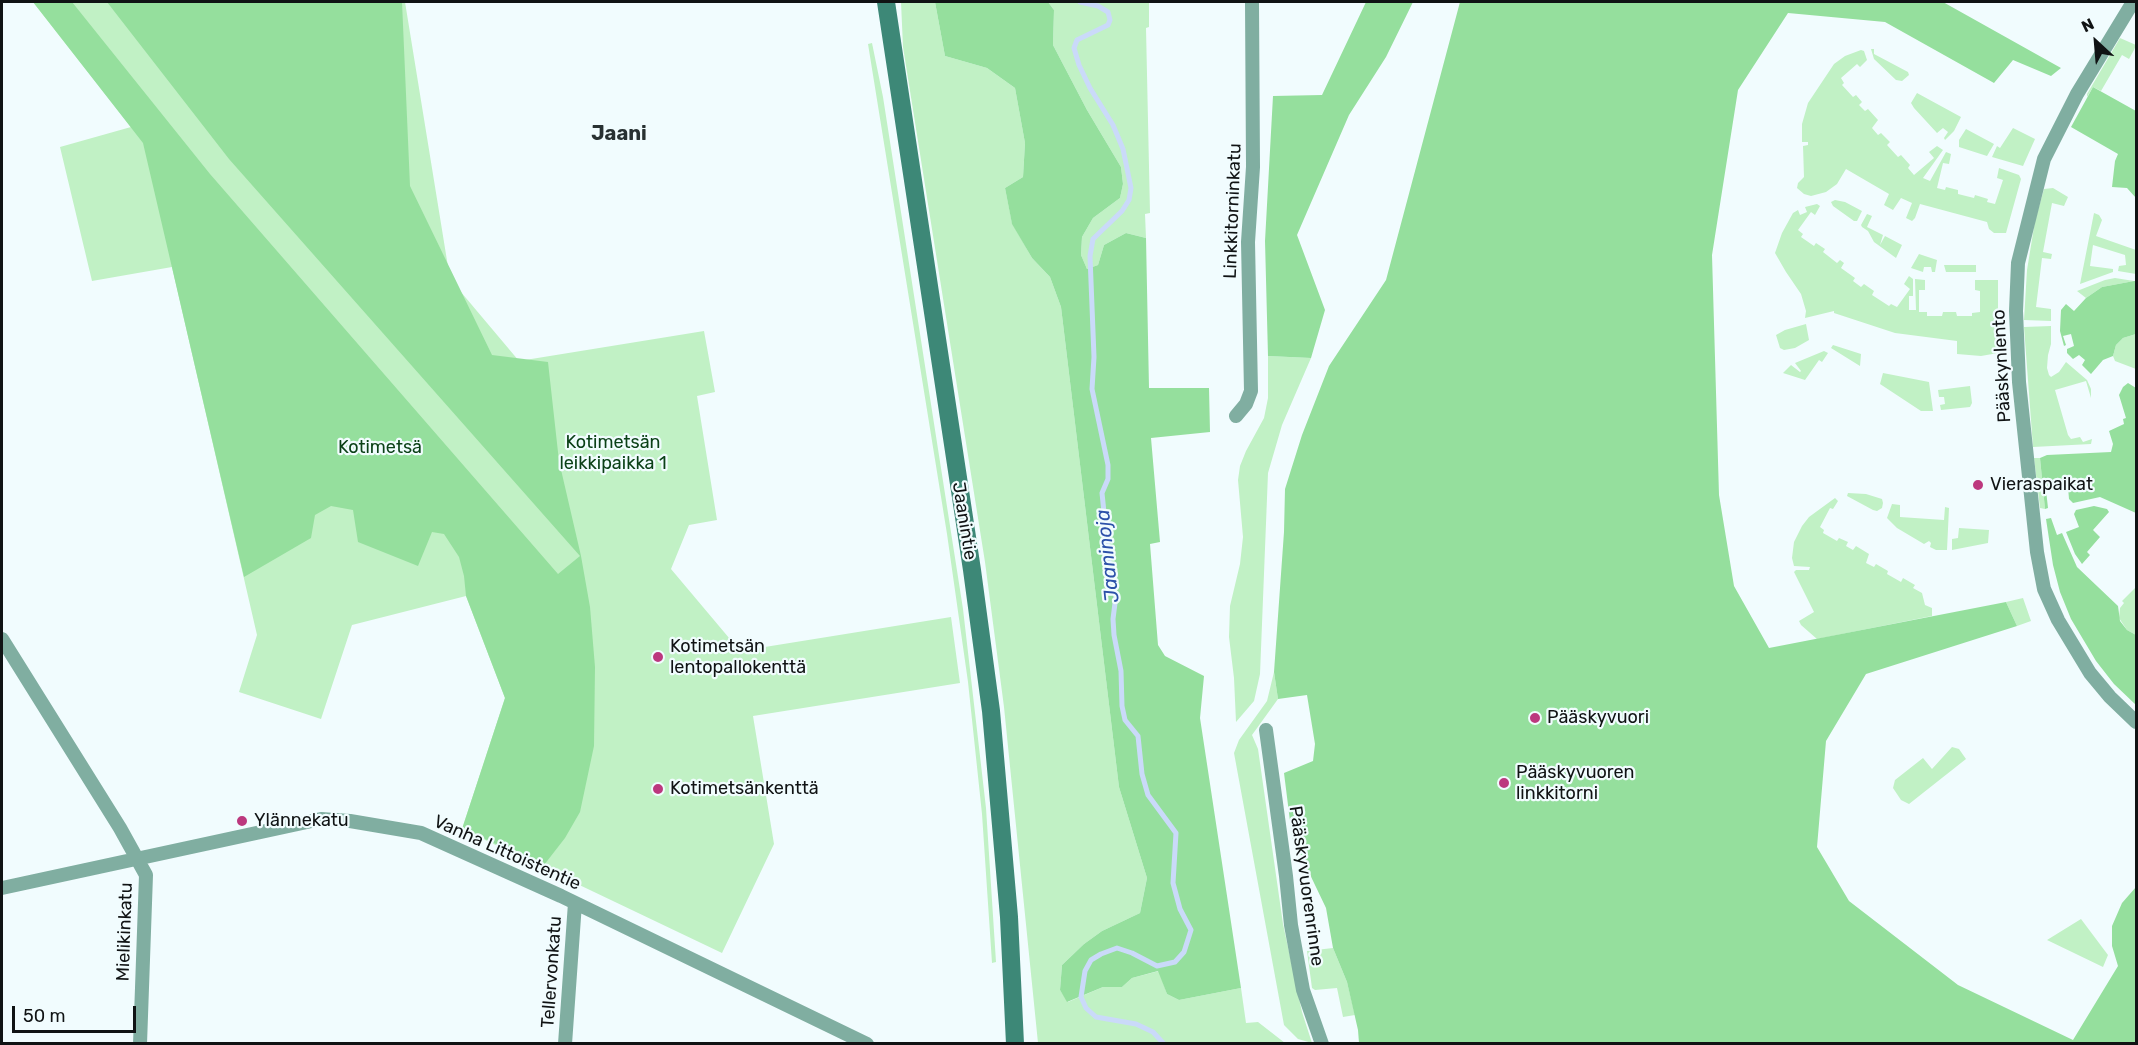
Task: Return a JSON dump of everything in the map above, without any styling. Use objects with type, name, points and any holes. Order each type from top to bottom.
[{"type":"main road","name":"Jaanintie","points":[[886,2],[972,570],[990,711],[1009,917],[1015,1044]]},
{"type":"street","name":"Linkkitorninkatu","points":[[1236,416],[1246,404],[1251,391],[1248,242],[1253,167],[1252,2]]},
{"type":"street","name":"Pääskynlento","points":[[2133,2],[2077,94],[2044,159],[2018,263],[2016,311],[2019,382],[2037,552],[2044,589],[2058,620],[2090,673],[2110,698],[2136,722]]},
{"type":"street","points":[[2,639],[137,859]]},
{"type":"street","name":"Pääskyvuorenrinne","points":[[1266,730],[1291,925],[1304,990],[1322,1044]]},
{"type":"street","name":"Vanha Littoistentie","points":[[2,888],[321,819],[350,821],[421,833],[575,903],[867,1044]]},
{"type":"street","name":"Mielikinkatu","points":[[137,859],[146,875],[140,1044]]},
{"type":"street","name":"Tellervonkatu","points":[[566,1044],[575,903]]},
{"type":"green space","name":"Kotimetsä","points":[[33,2],[405,2],[450,279],[519,361],[704,331],[715,392],[697,396],[717,520],[689,525],[671,569],[740,651],[951,617],[960,683],[753,716],[774,844],[722,953],[462,829],[505,698],[466,596],[352,625],[321,719],[239,692],[257,635],[172,267],[92,281],[60,147],[131,127]]},
{"type":"green space","points":[[33,2],[72,2],[210,174],[558,574],[580,556],[229,159],[107,2],[402,2],[410,186],[492,355],[548,362],[559,461],[581,556],[590,607],[595,667],[594,746],[580,812],[565,838],[544,865],[462,829],[505,698],[466,596],[459,557],[444,534],[432,532],[418,566],[358,542],[353,510],[331,506],[315,515],[311,538],[244,577],[143,143]]},
{"type":"green space","points":[[901,2],[935,2],[945,56],[987,68],[1015,88],[1025,143],[1023,177],[1005,188],[1012,223],[1032,258],[1050,277],[1061,307],[1119,787],[1147,878],[1140,913],[1102,931],[1062,965],[1060,990],[1068,1002],[1103,987],[1122,987],[1132,978],[1159,971],[1167,994],[1179,1000],[1241,988],[1246,1023],[1258,1022],[1285,1043],[1038,1043],[1004,707],[985,562],[903,47]]},
{"type":"green space","points":[[935,2],[1048,2],[1054,10],[1053,45],[1087,110],[1121,167],[1123,184],[1120,198],[1093,218],[1082,237],[1081,255],[1087,269],[1098,265],[1104,245],[1126,233],[1146,238],[1149,388],[1209,388],[1210,432],[1151,438],[1160,542],[1150,544],[1158,645],[1165,656],[1204,676],[1200,718],[1241,988],[1179,1000],[1167,994],[1158,971],[1132,978],[1122,987],[1103,987],[1067,1002],[1060,990],[1062,965],[1102,931],[1140,913],[1147,878],[1119,787],[1061,307],[1050,277],[1032,258],[1012,224],[1005,188],[1023,177],[1025,143],[1015,88],[987,68],[945,56]]},
{"type":"green space","points":[[1048,2],[1149,2],[1149,27],[1146,28],[1150,213],[1145,214],[1146,238],[1126,233],[1104,245],[1098,265],[1087,269],[1081,255],[1082,237],[1093,218],[1120,198],[1123,184],[1121,167],[1087,110],[1053,45],[1054,10]]},
{"type":"green space","points":[[1366,2],[1413,2],[1386,57],[1349,115],[1297,235],[1325,310],[1311,358],[1268,356],[1265,241],[1273,96],[1322,95]]},
{"type":"green space","points":[[1460,2],[1943,2],[2061,68],[2051,76],[2013,60],[1994,83],[1885,22],[1788,13],[1738,90],[1712,255],[1719,495],[1734,586],[1769,648],[2006,602],[2017,626],[1866,674],[1826,741],[1817,847],[1849,901],[1958,985],[2073,1040],[2118,966],[2112,946],[2112,926],[2122,903],[2136,887],[2136,1043],[1359,1043],[1347,982],[1333,948],[1326,908],[1292,837],[1284,773],[1313,761],[1315,744],[1307,695],[1278,699],[1274,672],[1285,489],[1302,435],[1329,366],[1386,280]]},
{"type":"green space","points":[[2120,38],[2136,45],[2129,59],[2122,55],[2101,91],[2093,87],[2087,97],[2087,94]]},
{"type":"green space","points":[[872,43],[883,97],[963,609],[986,808],[996,962],[992,963],[982,814],[968,682],[947,534],[868,44]]},
{"type":"green space","points":[[1871,49],[1874,49],[1874,54],[1908,72],[1909,75],[1902,81],[1896,80],[1874,59]]},
{"type":"green space","points":[[1864,51],[1867,60],[1860,67],[1857,64],[1841,78],[1844,83],[1842,85],[1853,97],[1856,95],[1862,102],[1859,105],[1865,111],[1868,109],[1878,120],[1872,128],[1878,135],[1881,133],[1890,142],[1887,145],[1898,157],[1901,155],[1910,165],[1908,168],[1914,175],[1934,158],[1929,152],[1937,146],[1943,150],[1923,178],[1930,181],[1946,152],[1951,154],[1949,164],[1943,163],[1937,188],[1945,190],[1946,187],[1958,190],[1958,194],[1974,198],[1975,195],[1995,204],[2003,180],[1997,178],[1999,168],[2019,175],[2021,179],[2006,233],[1994,233],[1989,229],[1987,222],[1920,204],[1912,221],[1906,218],[1912,203],[1901,198],[1893,210],[1884,205],[1889,194],[1846,169],[1837,184],[1826,192],[1811,196],[1797,188],[1798,183],[1804,177],[1803,146],[1808,145],[1808,142],[1802,142],[1802,124],[1808,103],[1834,64],[1845,56]]},
{"type":"green space","points":[[2093,87],[2136,111],[2136,198],[2127,188],[2112,187],[2118,154],[2071,127]]},
{"type":"green space","points":[[1917,93],[1961,117],[1954,131],[1945,140],[1948,132],[1943,128],[1937,133],[1911,103]]},
{"type":"green space","points":[[2013,128],[2035,139],[2023,166],[1992,157],[1997,146],[2000,148]]},
{"type":"green space","points":[[1966,129],[1994,144],[1987,156],[1959,147],[1959,140]]},
{"type":"green space","points":[[2053,188],[2068,197],[2064,206],[2052,203],[2043,252],[2052,254],[2051,259],[2042,258],[2036,307],[2051,309],[2051,321],[2024,320],[2027,270],[2035,221],[2044,189]]},
{"type":"green space","points":[[1835,200],[1845,202],[1862,211],[1857,221],[1833,206],[1831,202]]},
{"type":"green space","points":[[1817,204],[1820,206],[1815,215],[1811,212],[1798,230],[1803,234],[1801,237],[1814,246],[1816,243],[1825,249],[1823,252],[1837,263],[1840,260],[1844,263],[1841,268],[1855,278],[1853,281],[1861,287],[1864,284],[1874,291],[1872,295],[1889,306],[1891,304],[1897,307],[1910,289],[1904,284],[1909,276],[1913,279],[1913,296],[1909,296],[1909,310],[1916,310],[1915,279],[1925,280],[1925,290],[1919,290],[1919,312],[1927,312],[1927,316],[1942,316],[1943,312],[1956,312],[1957,316],[1972,316],[1972,313],[1980,312],[1980,291],[1975,290],[1975,280],[1998,280],[1998,353],[1981,356],[1957,354],[1957,341],[1895,333],[1834,313],[1834,311],[1805,318],[1806,311],[1801,294],[1775,253],[1782,233],[1793,213],[1798,210],[1800,215],[1807,212],[1805,207]]},
{"type":"green space","points":[[2094,213],[2102,220],[2096,236],[2136,250],[2136,274],[2118,271],[2119,266],[2126,265],[2125,255],[2093,245],[2090,266],[2113,269],[2113,272],[2080,284]]},
{"type":"green space","points":[[1867,214],[1872,216],[1867,227],[1883,235],[1880,245],[1885,236],[1902,245],[1896,258],[1874,242],[1868,231],[1862,227]]},
{"type":"green space","points":[[1919,254],[1937,260],[1935,272],[1932,272],[1931,267],[1924,267],[1923,272],[1911,268]]},
{"type":"green space","points":[[1944,265],[1976,265],[1976,272],[1946,272]]},
{"type":"green space","points":[[2115,278],[2134,281],[2102,287],[2086,298],[2077,291],[2105,280]]},
{"type":"green space","points":[[2136,281],[2136,334],[2123,338],[2116,345],[2113,356],[2103,360],[2091,374],[2082,365],[2085,360],[2079,355],[2073,359],[2067,353],[2067,349],[2074,346],[2071,334],[2063,336],[2066,345],[2064,346],[2060,331],[2061,310],[2066,304],[2074,311],[2086,298],[2102,287]]},
{"type":"green space","points":[[1806,324],[1809,340],[1795,348],[1784,350],[1780,348],[1776,335]]},
{"type":"green space","points":[[2051,326],[2047,368],[2049,375],[2051,377],[2059,372],[2066,362],[2087,380],[2091,389],[2091,398],[2086,381],[2055,390],[2068,435],[2071,439],[2080,437],[2083,442],[2092,439],[2091,444],[2033,447],[2024,327]]},
{"type":"green space","points":[[2136,334],[2136,369],[2115,361],[2113,356],[2116,345],[2123,338]]},
{"type":"green space","points":[[1833,345],[1861,354],[1860,366],[1831,348]]},
{"type":"green space","points":[[1824,351],[1828,353],[1822,362],[1819,360],[1805,380],[1783,373],[1791,365],[1800,372],[1795,363]]},
{"type":"green space","points":[[1268,356],[1311,358],[1282,425],[1268,473],[1260,674],[1254,701],[1236,722],[1229,637],[1230,606],[1240,564],[1243,537],[1238,480],[1246,451],[1264,418],[1268,398]]},
{"type":"green space","points":[[1883,373],[1929,382],[1933,411],[1921,411],[1880,384]]},
{"type":"green space","points":[[2128,383],[2136,388],[2136,513],[2100,497],[2073,503],[2069,499],[2068,487],[2046,490],[2048,508],[2045,509],[2040,458],[2047,455],[2111,452],[2113,444],[2109,431],[2124,424],[2123,419],[2126,418],[2119,395]]},
{"type":"green space","points":[[1970,386],[1972,403],[1970,407],[1941,410],[1940,405],[1945,404],[1944,397],[1939,397],[1938,390]]},
{"type":"green space","points":[[2034,458],[2040,458],[2045,509],[2040,508]]},
{"type":"green space","points":[[1848,493],[1866,494],[1882,499],[1882,508],[1877,511],[1873,510],[1847,496]]},
{"type":"green space","points":[[1835,498],[1838,501],[1833,509],[1830,508],[1820,527],[1824,530],[1823,533],[1837,541],[1839,538],[1848,542],[1846,546],[1853,550],[1856,546],[1869,554],[1866,563],[1874,567],[1876,564],[1901,582],[1903,578],[1915,585],[1913,588],[1922,593],[1925,605],[1932,608],[1932,616],[1817,639],[1801,625],[1799,621],[1814,612],[1794,572],[1809,570],[1810,567],[1794,566],[1792,558],[1794,542],[1809,517]]},
{"type":"green space","points":[[1892,504],[1900,505],[1900,517],[1944,520],[1945,507],[1949,508],[1947,550],[1936,550],[1930,547],[1929,541],[1924,544],[1897,528],[1887,518]]},
{"type":"green space","points":[[2094,506],[2107,509],[2109,512],[2093,530],[2100,537],[2087,552],[2090,555],[2082,564],[2066,532],[2079,527],[2074,514],[2076,510]]},
{"type":"green space","points":[[2051,518],[2057,535],[2062,533],[2077,567],[2118,606],[2120,621],[2127,630],[2136,635],[2136,705],[2114,684],[2096,661],[2071,619],[2060,592],[2053,565],[2046,519]]},
{"type":"green space","points":[[1959,528],[1989,530],[1988,543],[1952,550],[1952,539],[1958,538]]},
{"type":"green space","points":[[2136,587],[2136,635],[2127,630],[2119,618],[2120,608],[2124,603],[2122,601]]},
{"type":"green space","points":[[2023,598],[2031,621],[2017,626],[2006,602]]},
{"type":"green space","points":[[1274,672],[1278,699],[1252,735],[1258,749],[1283,924],[1302,1012],[1312,1043],[1298,1039],[1284,1025],[1234,753],[1239,740],[1267,701]]},
{"type":"green space","points":[[1952,747],[1959,749],[1966,759],[1909,804],[1901,800],[1893,788],[1895,780],[1923,758],[1932,769]]},
{"type":"green space","points":[[2081,919],[2108,955],[2103,967],[2047,940]]},
{"type":"green space","points":[[1333,948],[1347,982],[1355,1015],[1343,1017],[1337,988],[1315,990],[1312,988],[1307,951]]},
{"type":"waterway","name":"Jaaninoja","points":[[1080,2],[1098,6],[1108,12],[1110,20],[1108,25],[1077,40],[1074,48],[1090,88],[1113,125],[1123,149],[1131,188],[1129,200],[1122,211],[1093,239],[1090,256],[1094,357],[1092,389],[1108,465],[1108,479],[1102,493],[1111,580],[1116,595],[1113,619],[1121,671],[1122,706],[1125,720],[1138,736],[1142,774],[1148,795],[1176,833],[1173,883],[1180,909],[1191,930],[1184,952],[1175,962],[1157,966],[1117,948],[1091,960],[1085,971],[1081,997],[1086,1008],[1096,1017],[1136,1024],[1153,1032],[1164,1044]]},
{"type":"place","name":"Vieraspaikat","points":[[1978,485]]},
{"type":"place","name":"Kotimetsän lentopallokenttä","points":[[658,657]]},
{"type":"place","name":"Pääskyvuori","points":[[1535,718]]},
{"type":"place","name":"Pääskyvuoren linkkitorni","points":[[1504,783]]},
{"type":"place","name":"Kotimetsänkenttä","points":[[658,789]]},
{"type":"place","name":"Ylännekatu","points":[[242,821]]},
{"type":"district","name":"Jaani","points":[[619,134]]},
{"type":"park label","name":"Kotimetsän leikkipaikka 1","points":[[613,453]]}]
